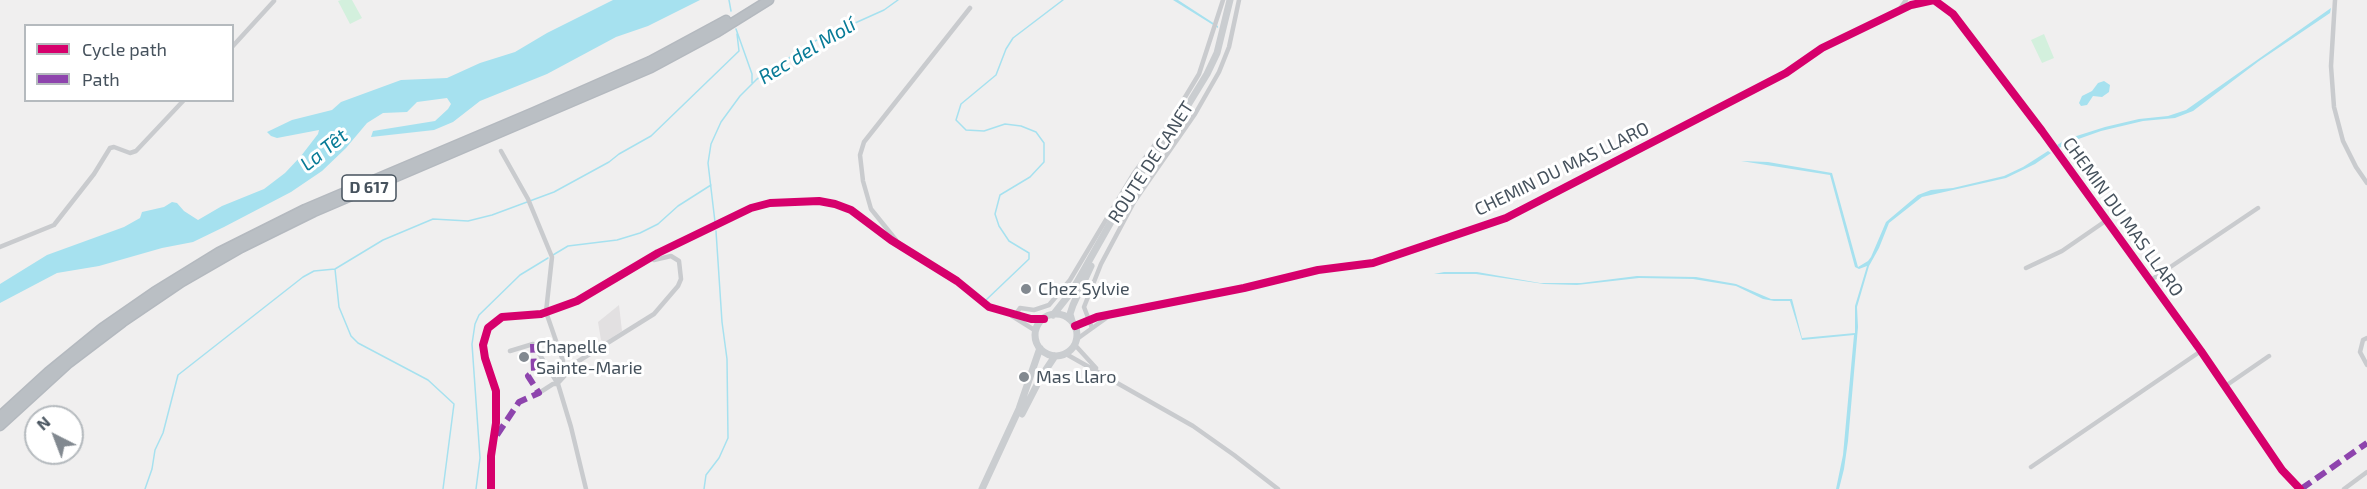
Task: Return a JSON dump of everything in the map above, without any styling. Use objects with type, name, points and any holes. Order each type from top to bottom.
[{"type":"highway","name":"D 617","points":[[0,416],[48,372],[102,328],[154,292],[219,252],[304,209],[650,61],[728,20],[760,0]]},
{"type":"highway","name":"D 617","points":[[0,426],[62,369],[114,329],[182,282],[241,248],[314,212],[651,68],[723,29],[769,0]]},
{"type":"main road","name":"ROUTE DE CANET","points":[[1053,315],[1072,291],[1129,190],[1185,110],[1207,74],[1217,53],[1232,0]]},
{"type":"main road","name":"ROUTE DE CANET","points":[[1073,324],[1070,314],[1073,305],[1109,233],[1147,169],[1188,112],[1210,76],[1220,54],[1232,0]]},
{"type":"main road","points":[[1053,315],[1063,316],[1073,324],[1076,342],[1066,354],[1049,355],[1040,348],[1036,337],[1036,331],[1044,319],[1053,315]]},
{"type":"main road","points":[[984,489],[1019,409],[1040,348]]},
{"type":"main road","points":[[984,489],[1026,404],[1055,356]]},
{"type":"street","points":[[1015,316],[1020,308],[1034,310],[1049,305],[1070,280],[1134,173],[1164,132],[1199,74],[1223,0]]},
{"type":"street","points":[[1092,328],[1084,307],[1101,264],[1134,202],[1195,114],[1219,72],[1229,47],[1239,0]]},
{"type":"street","points":[[1898,12],[1906,0]]},
{"type":"street","name":"CHEMIN DU MAS LLARO","points":[[1073,324],[1318,270],[1373,263],[1506,218],[1786,73],[1821,48],[1911,5],[1934,0],[1953,14],[2151,280],[2282,470],[2300,489]]},
{"type":"street","points":[[2335,0],[2331,66],[2334,107],[2343,141],[2367,183]]},
{"type":"street","points":[[234,44],[274,1]]},
{"type":"street","points":[[902,246],[871,209],[863,181],[860,155],[864,142],[970,8]]},
{"type":"street","points":[[0,247],[54,225],[94,174],[110,148],[114,147],[130,153],[136,151],[182,102]]},
{"type":"street","points":[[501,151],[530,202],[551,256],[546,312],[563,362],[558,384]]},
{"type":"street","points":[[491,489],[491,456],[496,431],[496,391],[485,358],[484,336],[488,328],[502,317],[546,312],[577,301],[650,258],[737,214],[770,203],[819,201],[851,210],[957,281],[989,307],[1015,316],[1044,319]]},
{"type":"street","points":[[2151,280],[2258,208]]},
{"type":"street","points":[[2026,268],[2062,250],[2107,220]]},
{"type":"street","points":[[539,393],[553,384],[558,384],[577,362],[654,314],[678,286],[681,279],[679,261],[671,256],[654,260],[650,258]]},
{"type":"street","points":[[1105,375],[1091,364],[1076,342],[1111,315]]},
{"type":"street","points":[[1015,316],[1036,331]]},
{"type":"street","points":[[2367,338],[2363,340],[2360,352],[2367,365]]},
{"type":"street","points":[[510,351],[533,344],[558,384],[586,489]]},
{"type":"street","points":[[2031,467],[2201,351]]},
{"type":"street","points":[[1066,354],[1193,426],[1234,454],[1278,489]]},
{"type":"street","points":[[2224,387],[2269,356]]},
{"type":"street","points":[[2344,489],[2367,472]]},
{"type":"shaded area","points":[[619,305],[622,331],[605,342],[601,340],[598,322]]},
{"type":"green space","points":[[352,0],[362,18],[350,24],[338,1]]},
{"type":"green space","points":[[2044,34],[2054,58],[2042,63],[2031,40]]},
{"type":"water","name":"La Têt","points":[[613,0],[700,0],[648,26],[616,37],[547,74],[480,101],[453,122],[434,130],[371,137],[373,131],[435,121],[451,104],[447,98],[417,102],[407,112],[383,113],[367,123],[322,171],[291,192],[224,227],[193,242],[162,248],[99,266],[57,273],[0,303],[0,284],[47,255],[124,227],[140,218],[142,212],[164,207],[172,202],[177,203],[184,211],[198,220],[222,206],[264,189],[285,173],[301,156],[319,130],[277,138],[267,132],[292,120],[332,110],[341,102],[401,80],[447,78],[480,63],[515,52]]},
{"type":"water","points":[[1173,0],[1178,0],[1218,28]]},
{"type":"water","points":[[2331,8],[2330,13],[2259,61],[2193,111],[2175,118],[2143,121],[2101,131],[2059,148],[2057,145],[2067,139],[2105,127],[2139,119],[2168,116],[2186,110]]},
{"type":"water","points":[[2104,81],[2110,85],[2109,92],[2102,97],[2093,96],[2087,105],[2081,106],[2079,103],[2082,96]]},
{"type":"water","points":[[2048,151],[2051,153],[2035,164],[2006,178],[1922,197],[1889,223],[1869,266],[1857,307],[1858,327],[1848,441],[1839,489],[1836,489],[1843,455],[1854,335],[1802,340],[1790,301],[1763,299],[1736,286],[1693,279],[1639,278],[1577,285],[1544,284],[1476,274],[1434,274],[1477,272],[1540,283],[1581,283],[1637,276],[1696,277],[1736,284],[1771,299],[1792,299],[1802,338],[1855,333],[1855,306],[1867,266],[1859,269],[1855,267],[1830,175],[1741,161],[1768,162],[1832,173],[1858,267],[1871,257],[1886,222],[1918,195],[1931,190],[1953,188],[2004,176]]},
{"type":"waterway","points":[[729,0],[731,11]]},
{"type":"waterway","name":"Rec del Molí","points":[[715,222],[708,163],[711,144],[721,122],[740,96],[757,79],[815,41],[884,10],[898,0]]},
{"type":"waterway","points":[[986,300],[1029,259],[1029,253],[1009,241],[999,226],[995,214],[1000,195],[1030,177],[1044,162],[1044,143],[1036,132],[1021,126],[1005,124],[984,131],[966,130],[956,120],[961,104],[996,75],[1013,38],[1063,0]]},
{"type":"waterway","points":[[736,29],[752,74],[752,83]]},
{"type":"waterway","points":[[145,489],[178,375],[303,277],[314,271],[335,269],[383,240],[433,219],[468,221],[492,215],[554,192],[609,162],[651,136],[739,51],[737,34]]},
{"type":"waterway","name":"Rec del Molí","points":[[553,255],[568,246],[617,240],[640,233],[658,224],[678,206],[711,185]]},
{"type":"waterway","points":[[704,489],[706,475],[719,458],[728,438],[727,359],[722,322],[716,231]]},
{"type":"waterway","name":"Rec del Molí","points":[[476,489],[480,458],[472,344],[475,324],[479,315],[520,275],[548,258]]},
{"type":"waterway","points":[[335,269],[339,307],[351,336],[358,343],[428,380],[454,404],[443,489]]},
{"type":"marked path","points":[[497,435],[519,402],[539,393],[528,376],[534,371],[533,344]]},
{"type":"marked path","points":[[2301,489],[2367,443]]},
{"type":"cycle path","points":[[1075,326],[1097,317],[1244,288],[1318,270],[1373,263],[1506,218],[1786,73],[1822,48],[1911,5],[1934,0],[1953,14],[2042,131],[2201,351],[2282,470],[2300,489]]},
{"type":"cycle path","points":[[491,489],[496,391],[483,345],[488,328],[502,317],[541,314],[577,301],[658,253],[751,208],[770,203],[819,201],[851,210],[891,240],[957,281],[989,307],[1031,319],[1044,319]]},
{"type":"place","name":"Chez Sylvie","points":[[1026,289]]},
{"type":"place","name":"Chapelle Sainte-Marie","points":[[524,357]]},
{"type":"place","name":"Mas Llaro","points":[[1024,377]]}]
